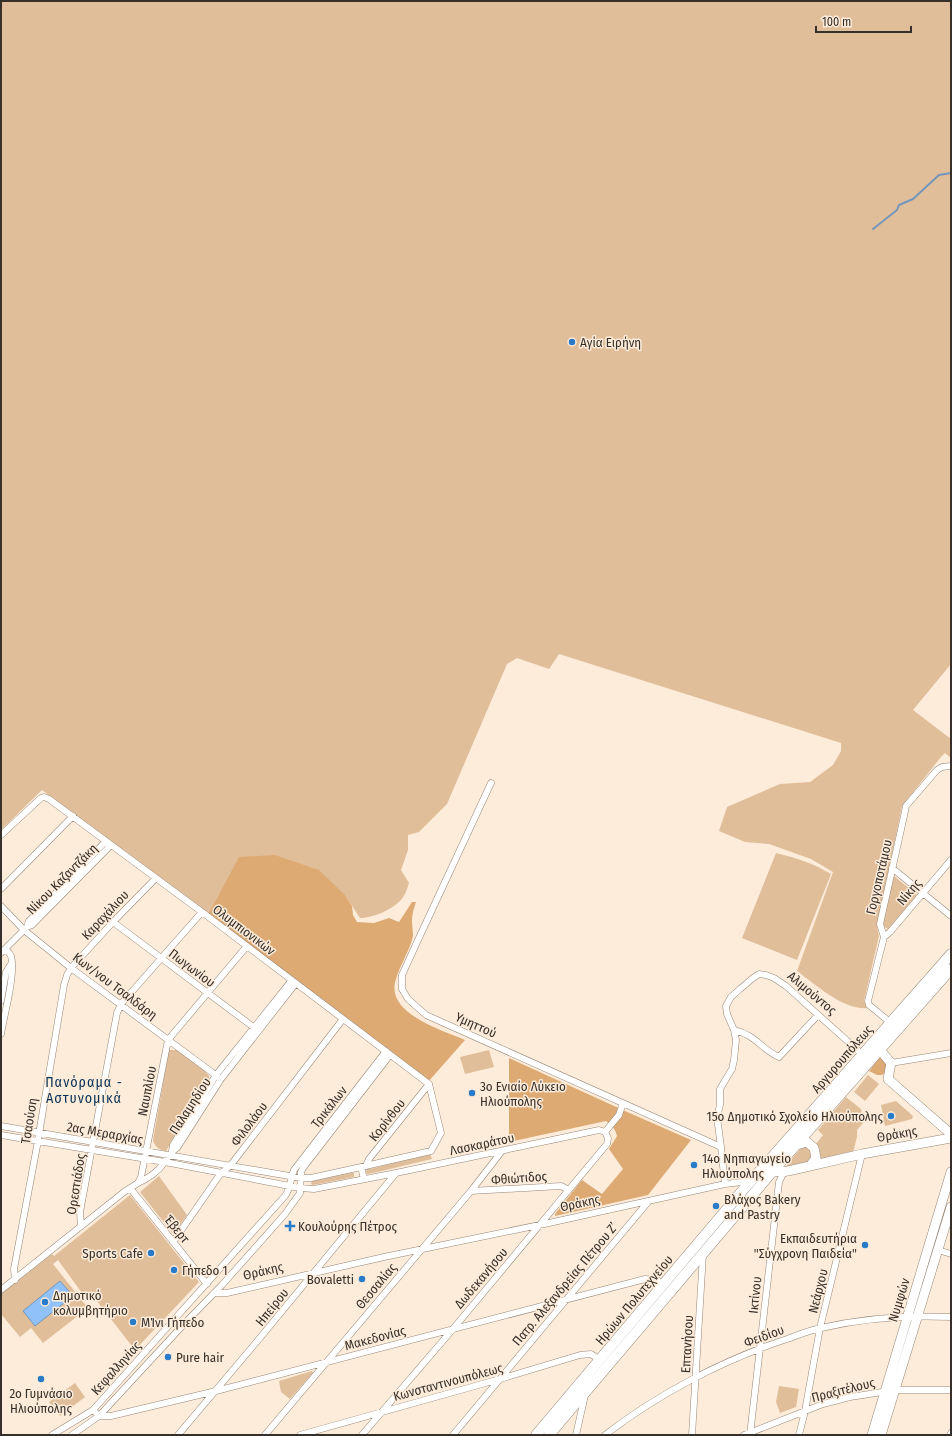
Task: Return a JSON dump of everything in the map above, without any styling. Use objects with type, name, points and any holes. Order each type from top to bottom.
[{"type":"main road","name":"Αργυρουπόλεως","points":[[751,1182],[951,954]]},
{"type":"main road","name":"Αργυρουπόλεως","points":[[772,1172],[951,969]]},
{"type":"main road","name":"Ηρώων Πολυτεχνείου","points":[[549,1435],[772,1172]]},
{"type":"main road","name":"Ηρώων Πολυτεχνείου","points":[[536,1435],[751,1182]]},
{"type":"street","name":"Γοργοποτάμου","points":[[891,1023],[869,1005],[868,1001],[884,937],[880,924],[892,868],[906,806],[937,770],[949,766]]},
{"type":"street","name":"Υμηττού","points":[[491,783],[402,975],[402,989],[408,1000],[426,1015],[721,1147]]},
{"type":"street","name":"Ολυμπιονικών","points":[[1,836],[44,796],[202,912],[429,1085]]},
{"type":"street","points":[[1,889],[73,816]]},
{"type":"street","name":"Νίκου Καζαντζάκη","points":[[3,951],[25,928],[32,925],[109,843]]},
{"type":"street","name":"Νίκης","points":[[884,937],[890,932],[951,860]]},
{"type":"street","points":[[892,868],[951,916]]},
{"type":"street","name":"Καραχάλιου","points":[[71,968],[156,878]]},
{"type":"street","name":"Κων/νου Τσαλδάρη","points":[[1,906],[71,968],[218,1077]]},
{"type":"street","points":[[121,1004],[202,912]]},
{"type":"street","name":"Πωγωνίου","points":[[113,922],[256,1030]]},
{"type":"street","points":[[168,1040],[247,946]]},
{"type":"street","points":[[1,1034],[12,973],[10,954],[3,951]]},
{"type":"street","points":[[1,1001],[6,972],[11,964]]},
{"type":"street","name":"Τσαούση","points":[[15,1280],[14,1269],[64,985],[71,968]]},
{"type":"street","name":"Αλιμούντος","points":[[721,1147],[717,1117],[720,1105],[720,1089],[732,1069],[736,1040],[734,1030],[727,1014],[726,1006],[740,989],[759,974],[774,978],[786,986],[863,1055]]},
{"type":"street","name":"Παλαμηδίου","points":[[138,1183],[154,1175],[176,1148],[218,1077],[294,982]]},
{"type":"street","name":"Ορεστιάδος","points":[[81,1226],[80,1212],[117,1013],[121,1004]]},
{"type":"street","points":[[734,1030],[748,1034],[773,1055],[779,1057],[818,1014]]},
{"type":"street","name":"Φιλολάου","points":[[173,1242],[221,1173],[230,1166],[343,1018]]},
{"type":"street","name":"Ναυπλίου","points":[[138,1183],[141,1177],[147,1151],[168,1040]]},
{"type":"street","points":[[880,1050],[891,1063]]},
{"type":"street","name":"Τρικάλων","points":[[291,1177],[296,1167],[388,1053]]},
{"type":"street","name":"Τρικάλων","points":[[301,1178],[303,1168],[388,1053]]},
{"type":"street","points":[[891,1063],[951,1053]]},
{"type":"street","points":[[891,1063],[888,1079],[951,1134]]},
{"type":"street","name":"Λασκαράτου","points":[[301,1178],[311,1178],[364,1167],[431,1151],[441,1133],[429,1085]]},
{"type":"street","name":"Κορίνθου","points":[[364,1167],[429,1085]]},
{"type":"street","points":[[605,1132],[619,1115],[623,1103]]},
{"type":"street","name":"2ας Μεραρχίας","points":[[1,1126],[147,1151],[171,1153],[230,1166],[301,1178]]},
{"type":"street","name":"Λασκαράτου","points":[[300,1188],[314,1189],[599,1130],[605,1132]]},
{"type":"street","name":"Δωδεκανήσου","points":[[362,1435],[453,1329],[607,1144],[608,1138],[605,1132]]},
{"type":"street","name":"2ας Μεραρχίας","points":[[1,1135],[145,1160],[165,1162],[300,1188]]},
{"type":"street","name":"Θράκης","points":[[214,1293],[227,1293],[725,1184],[751,1182],[772,1172],[788,1171],[862,1154],[951,1138]]},
{"type":"street","points":[[797,1144],[807,1142],[814,1148],[816,1158],[810,1166]]},
{"type":"street","points":[[721,1147],[725,1184]]},
{"type":"street","name":"Θεσσαλίας","points":[[265,1435],[471,1191],[502,1151]]},
{"type":"street","name":"Νεάρχου","points":[[799,1435],[805,1411],[820,1328],[862,1154]]},
{"type":"street","points":[[772,1159],[770,1167],[779,1182]]},
{"type":"street","points":[[364,1167],[364,1179]]},
{"type":"street","points":[[779,1182],[783,1174],[788,1171]]},
{"type":"street","name":"Νυμφών","points":[[872,1435],[951,1172]]},
{"type":"street","name":"Ηπείρου","points":[[178,1435],[396,1173]]},
{"type":"street","name":"Κεφαλληνίας","points":[[52,1435],[93,1410],[286,1196],[290,1186],[291,1177]]},
{"type":"street","name":"Κεφαλληνίας","points":[[72,1435],[99,1416],[214,1293],[285,1214],[300,1193],[301,1178]]},
{"type":"street","name":"Ικτίνου","points":[[750,1433],[779,1182]]},
{"type":"street","points":[[1,1290],[138,1183]]},
{"type":"street","name":"Φθιώτιδος","points":[[471,1191],[561,1186],[569,1190]]},
{"type":"street","name":"Έβερτ","points":[[130,1188],[207,1284]]},
{"type":"street","name":"Πατρ. Αλεξανδρείας Πέτρου Ζ’","points":[[453,1435],[648,1202]]},
{"type":"street","name":"Νυμφών","points":[[881,1435],[951,1207]]},
{"type":"street","points":[[938,1250],[951,1254]]},
{"type":"street","name":"Επτανήσου","points":[[692,1435],[703,1254]]},
{"type":"street","name":"Μακεδονίας","points":[[99,1416],[111,1416],[216,1391],[645,1279],[657,1280],[664,1285]]},
{"type":"street","name":"Φειδίου","points":[[605,1435],[638,1410],[712,1369],[760,1348],[820,1328],[867,1320],[918,1316],[951,1317]]},
{"type":"street","name":"Κωνσταντινουπόλεως","points":[[300,1435],[580,1355],[591,1354],[600,1360]]},
{"type":"street","name":"Πραξιτέλους","points":[[744,1435],[822,1404],[850,1397],[895,1390],[951,1390]]},
{"type":"street","name":"Ηρώων Πολυτεχνείου","points":[[576,1435],[586,1393]]},
{"type":"street","points":[[93,1410],[99,1416]]},
{"type":"shaded area","points":[[1,1],[951,1],[951,664],[913,710],[951,739],[951,758],[945,753],[902,806],[877,927],[879,936],[864,1001],[869,1008],[860,1008],[840,1001],[822,990],[797,971],[833,872],[811,859],[769,844],[745,842],[719,831],[727,807],[780,784],[810,782],[833,765],[841,751],[841,743],[559,654],[549,669],[517,658],[507,664],[447,804],[419,832],[408,835],[408,850],[401,870],[409,883],[405,895],[396,904],[376,915],[360,918],[345,895],[208,915],[42,790],[1,830]]},
{"type":"shaded area","points":[[776,853],[804,861],[831,874],[797,960],[742,938]]},
{"type":"shaded area","points":[[275,855],[319,870],[345,895],[352,906],[353,915],[357,922],[374,923],[389,918],[399,922],[412,902],[416,902],[412,918],[413,936],[410,947],[396,979],[395,991],[398,1001],[406,1011],[417,1018],[465,1040],[428,1082],[208,915],[239,857]]},
{"type":"shaded area","points":[[893,875],[917,895],[888,929],[883,926]]},
{"type":"shaded area","points":[[169,1050],[177,1050],[203,1069],[209,1076],[209,1082],[166,1151],[158,1148],[153,1140]]},
{"type":"shaded area","points":[[489,1050],[494,1067],[465,1074],[460,1057]]},
{"type":"shaded area","points":[[880,1057],[888,1066],[886,1072],[882,1075],[877,1075],[869,1071]]},
{"type":"shaded area","points":[[509,1058],[691,1140],[648,1195],[555,1216],[555,1214],[582,1180],[602,1194],[623,1169],[609,1149],[617,1136],[614,1129],[606,1121],[509,1142]]},
{"type":"shaded area","points":[[868,1075],[879,1084],[865,1101],[854,1092]]},
{"type":"shaded area","points":[[846,1097],[861,1109],[863,1123],[857,1130],[853,1153],[821,1160],[819,1148],[816,1144],[823,1135],[818,1130]]},
{"type":"shaded area","points":[[896,1101],[913,1116],[912,1119],[885,1126],[881,1105]]},
{"type":"shaded area","points":[[802,1147],[806,1147],[811,1152],[811,1157],[808,1162],[787,1166],[787,1164]]},
{"type":"shaded area","points":[[430,1154],[432,1159],[373,1173],[367,1174],[366,1172],[367,1169]]},
{"type":"shaded area","points":[[354,1173],[354,1177],[313,1185],[311,1184],[312,1181]]},
{"type":"shaded area","points":[[159,1176],[187,1215],[174,1234],[140,1192]]},
{"type":"shaded area","points":[[130,1195],[199,1282],[135,1350],[93,1296],[87,1300],[58,1260],[53,1264],[88,1308],[43,1343],[31,1328],[20,1337],[1,1314],[1,1294],[52,1254],[54,1256]]},
{"type":"shaded area","points":[[312,1371],[313,1373],[290,1399],[281,1392],[279,1381]]},
{"type":"shaded area","points":[[75,1383],[85,1397],[60,1416],[49,1402]]},
{"type":"shaded area","points":[[779,1386],[799,1389],[796,1407],[780,1413],[776,1402]]},
{"type":"water","points":[[60,1281],[73,1296],[35,1326],[23,1311]]},
{"type":"waterway","points":[[873,229],[897,210],[899,205],[913,199],[939,175],[951,173]]},
{"type":"place","name":"Αγία Ειρήνη","points":[[572,342]]},
{"type":"place","name":"3ο Ενιαίο Λύκειο Ηλιούπολης","points":[[472,1093]]},
{"type":"place","name":"15ο Δημοτικό Σχολείο Ηλιούπολης","points":[[891,1116]]},
{"type":"place","name":"14ο Νηπιαγωγείο Ηλιούπολης","points":[[694,1165]]},
{"type":"place","name":"Βλάχος Bakery and Pastry","points":[[716,1206]]},
{"type":"place","name":"Κουλούρης Πέτρος","points":[[290,1226]]},
{"type":"place","name":"Εκπαιδευτήρια \"Σύγχρονη Παιδεία\"","points":[[865,1245]]},
{"type":"place","name":"Sports Cafe","points":[[151,1253]]},
{"type":"place","name":"Γήπεδο 1","points":[[174,1270]]},
{"type":"place","name":"Bovaletti","points":[[362,1279]]},
{"type":"place","name":"Δημοτικό κολυμβητήριο","points":[[45,1302]]},
{"type":"place","name":"ΜΊνι Γήπεδο","points":[[133,1322]]},
{"type":"place","name":"Pure hair","points":[[168,1357]]},
{"type":"place","name":"2ο Γυμνάσιο Ηλιούπολης","points":[[41,1379]]},
{"type":"district","name":"Πανόραμα - Αστυνομικά","points":[[84,1090]]}]
